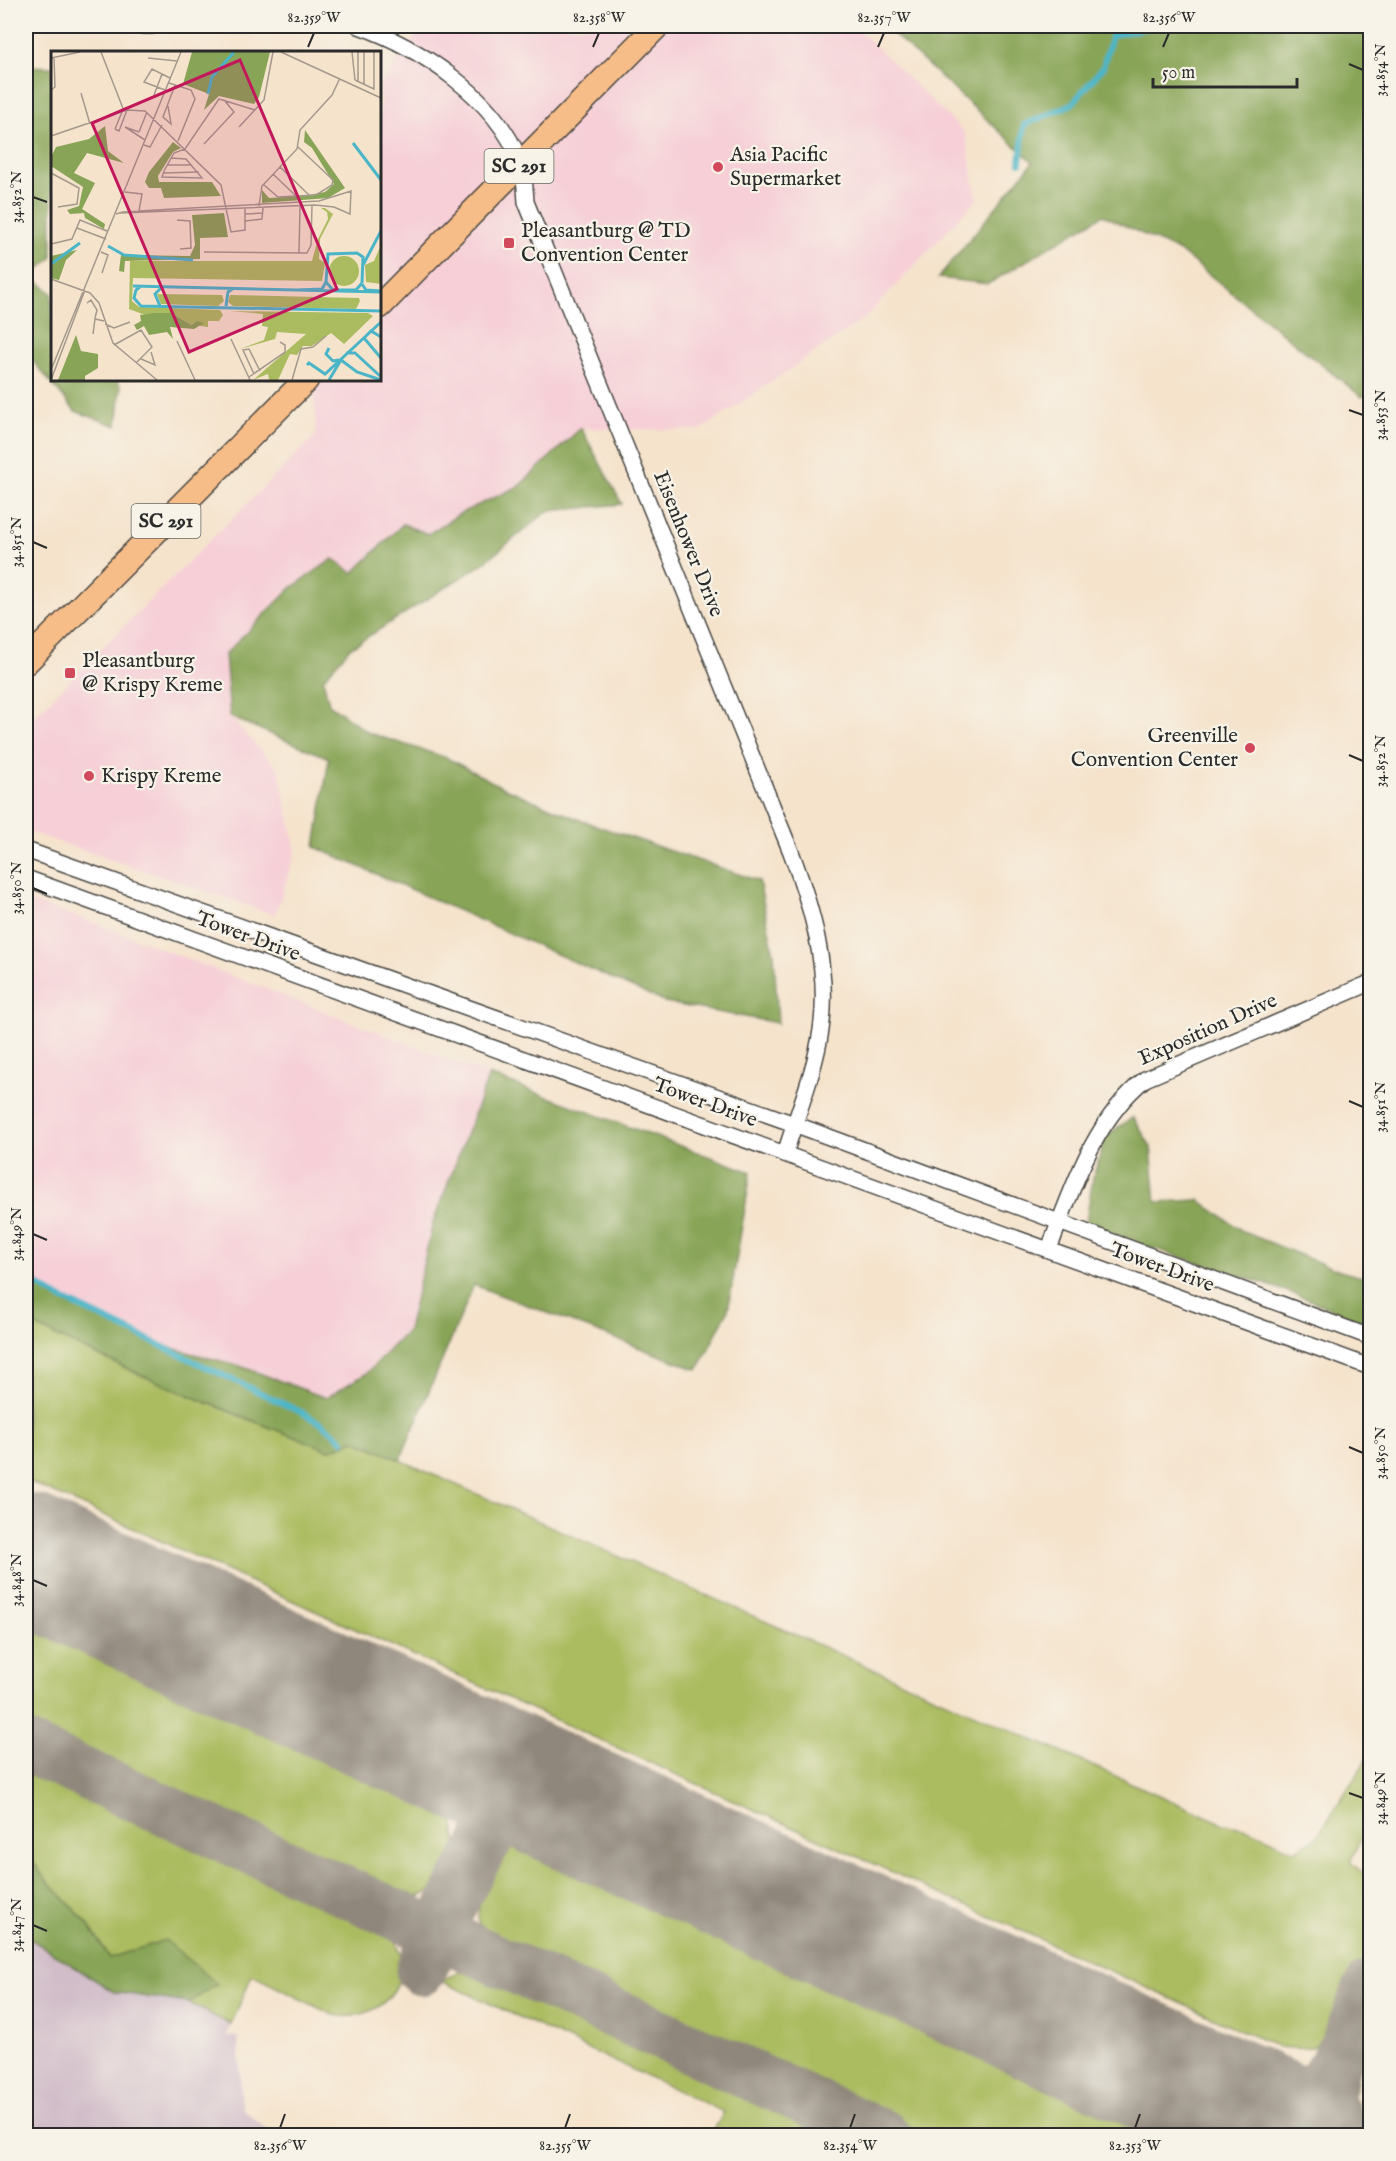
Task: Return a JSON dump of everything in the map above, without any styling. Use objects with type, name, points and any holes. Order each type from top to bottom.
[{"type":"main road","name":"SC 291","points":[[381,305],[657,26]]},
{"type":"main road","name":"SC 291","points":[[26,662],[305,381]]},
{"type":"street","points":[[143,26],[152,26]]},
{"type":"street","name":"Eisenhower Drive","points":[[359,26],[414,50],[463,87],[506,132],[521,164],[526,202],[809,899],[817,935],[823,991],[821,1031],[785,1154]]},
{"type":"street","name":"Tower Drive","points":[[26,850],[794,1124],[1371,1337]]},
{"type":"street","name":"Tower Drive","points":[[26,879],[1371,1367]]},
{"type":"street","name":"Exposition Drive","points":[[1049,1249],[1073,1186],[1105,1121],[1124,1096],[1145,1079],[1371,983]]},
{"type":"shaded area","points":[[423,26],[855,26],[965,133],[977,199],[865,318],[701,430],[581,428],[519,486],[461,513],[428,534],[403,524],[352,573],[333,559],[291,588],[230,717],[279,770],[296,851],[275,915],[26,831],[26,724],[316,435],[314,381],[381,381],[381,84]]},
{"type":"shaded area","points":[[26,900],[95,923],[489,1075],[433,1223],[408,1330],[367,1373],[326,1398],[240,1366],[168,1347],[68,1304],[26,1276]]},
{"type":"shaded area","points":[[26,1936],[114,1992],[189,2003],[231,2025],[227,2036],[238,2037],[242,2108],[273,2135],[26,2135]]},
{"type":"green space","points":[[885,26],[1370,26],[1370,392],[1362,397],[1182,253],[1103,215],[988,284],[938,278],[1033,162]]},
{"type":"green space","points":[[26,66],[51,67],[51,259],[31,276],[51,292],[51,381],[118,381],[121,388],[117,426],[75,411],[26,353]]},
{"type":"green space","points":[[581,428],[622,504],[548,511],[481,565],[350,648],[323,679],[329,704],[369,733],[447,758],[502,787],[580,820],[759,881],[774,954],[778,1023],[667,1003],[315,847],[329,758],[230,717],[225,654],[291,588],[333,559],[353,573],[403,524],[428,534],[461,513],[519,486]]},
{"type":"green space","points":[[489,1075],[751,1172],[728,1310],[698,1370],[474,1285],[400,1460],[355,1440],[330,1450],[291,1436],[138,1373],[26,1321],[26,1276],[68,1304],[168,1347],[240,1366],[326,1398],[367,1373],[408,1330],[433,1223]]},
{"type":"green space","points":[[1133,1117],[1151,1147],[1156,1202],[1199,1200],[1244,1232],[1340,1271],[1370,1279],[1370,1325],[1289,1292],[1157,1249],[1086,1222],[1093,1177],[1106,1136]]},
{"type":"green space","points":[[26,1321],[176,1390],[330,1450],[355,1440],[1224,1824],[1248,1829],[1295,1851],[1317,1837],[1370,1754],[1370,1820],[1350,1862],[1370,1879],[1371,1937],[1367,1954],[1347,2000],[1330,2030],[1315,2046],[1278,2047],[26,1480]]},
{"type":"green space","points":[[26,1626],[453,1818],[458,1854],[449,1873],[436,1889],[415,1898],[388,1891],[26,1727]]},
{"type":"green space","points":[[26,1764],[386,1928],[397,1944],[401,1960],[400,1976],[394,1990],[384,2002],[369,2011],[352,2016],[333,2015],[252,1975],[231,2025],[189,2003],[217,1984],[110,1958],[87,1923],[42,1875],[26,1851]]},
{"type":"green space","points":[[513,1845],[1154,2135],[930,2135],[503,1944],[478,1923],[480,1897],[490,1871]]},
{"type":"green space","points":[[26,1851],[42,1875],[87,1923],[110,1958],[165,1940],[217,1984],[189,2003],[114,1992],[26,1936]]},
{"type":"green space","points":[[462,1970],[832,2135],[711,2135],[724,2112],[441,1981]]},
{"type":"green space","points":[[1370,2028],[1370,2080],[1364,2068],[1363,2054]]},
{"type":"waterway","points":[[1020,163],[1024,125],[1072,104],[1103,67],[1112,35],[1156,26]]},
{"type":"waterway","points":[[26,1278],[58,1297],[303,1413],[324,1425],[343,1441]]},
{"type":"taxiway","points":[[26,1747],[885,2136]]},
{"type":"taxiway","points":[[459,1754],[478,1773],[488,1793],[490,1815],[486,1841]]},
{"type":"taxiway","points":[[421,1970],[464,1880],[491,1833],[505,1816],[518,1805],[531,1800],[552,1800],[572,1805]]},
{"type":"taxiway","points":[[1088,2038],[1249,2103],[1275,2107],[1297,2102],[1315,2090],[1329,2073],[1352,2029],[1370,1985]]},
{"type":"taxiway","points":[[1334,2066],[1328,2104],[1341,2136]]},
{"type":"runway","points":[[26,1558],[1303,2136]]},
{"type":"place","name":"Asia Pacific Supermarket","points":[[718,167]]},
{"type":"place","name":"Pleasantburg @ TD Convention Center","points":[[509,243]]},
{"type":"place","name":"Pleasantburg @ Krispy Kreme","points":[[70,673]]},
{"type":"place","name":"Greenville Convention Center","points":[[1250,748]]},
{"type":"place","name":"Krispy Kreme","points":[[89,776]]}]
